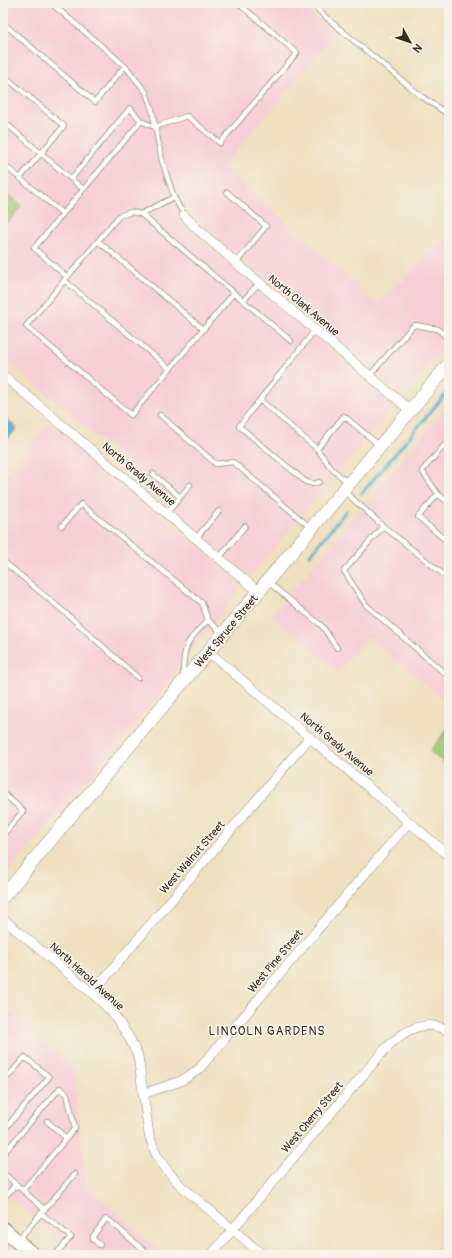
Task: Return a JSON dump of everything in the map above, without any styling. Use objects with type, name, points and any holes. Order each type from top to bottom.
[{"type":"main road","points":[[3,1229],[33,1255]]},
{"type":"street","name":"North Clark Avenue","points":[[184,215],[194,226],[259,283],[411,412]]},
{"type":"street","name":"West Spruce Street","points":[[3,897],[411,412],[449,364]]},
{"type":"street","name":"North Grady Avenue","points":[[3,375],[259,592]]},
{"type":"street","name":"North Grady Avenue","points":[[209,652],[449,856]]},
{"type":"street","name":"West Walnut Street","points":[[92,993],[310,737]]},
{"type":"street","name":"West Pine Street","points":[[143,1094],[181,1081],[199,1069],[409,822]]},
{"type":"street","name":"North Harold Avenue","points":[[3,919],[92,993],[113,1013],[130,1039],[138,1056],[149,1136],[159,1159],[180,1185],[263,1255]]},
{"type":"street","name":"West Cherry Street","points":[[211,1255],[386,1048],[400,1036],[413,1028],[436,1026],[449,1031]]},
{"type":"lane","points":[[51,3],[125,66],[146,92],[162,161],[178,207],[184,215]]},
{"type":"lane","points":[[71,179],[130,108],[141,121],[155,127],[187,116],[220,143],[297,53],[238,3]]},
{"type":"lane","points":[[312,3],[324,15],[422,96],[449,115]]},
{"type":"lane","points":[[3,23],[95,102],[125,66]]},
{"type":"lane","points":[[3,75],[64,126],[20,178]]},
{"type":"lane","points":[[3,121],[83,189]]},
{"type":"lane","points":[[141,121],[34,248],[170,369]]},
{"type":"lane","points":[[3,164],[62,213]]},
{"type":"lane","points":[[227,192],[266,226],[236,263]]},
{"type":"lane","points":[[141,214],[174,197]]},
{"type":"lane","points":[[234,293],[131,415],[26,326],[119,216],[131,212],[141,214],[291,341]]},
{"type":"lane","points":[[98,241],[203,329]]},
{"type":"lane","points":[[243,301],[259,283]]},
{"type":"lane","points":[[369,376],[415,325],[438,329],[449,340]]},
{"type":"lane","points":[[315,330],[239,426],[306,482],[314,484],[319,482]]},
{"type":"lane","points":[[260,400],[317,449],[346,488],[383,526],[449,579]]},
{"type":"lane","points":[[160,415],[216,464],[233,462],[312,529]]},
{"type":"lane","points":[[317,449],[344,416],[381,447]]},
{"type":"lane","points":[[449,440],[422,471],[438,494],[449,503]]},
{"type":"lane","points":[[153,474],[180,497]]},
{"type":"lane","points":[[166,514],[190,485]]},
{"type":"lane","points":[[438,494],[418,517],[449,543]]},
{"type":"lane","points":[[62,526],[81,504],[202,603],[208,620],[224,634]]},
{"type":"lane","points":[[196,538],[219,511]]},
{"type":"lane","points":[[219,558],[245,526]]},
{"type":"lane","points":[[383,526],[344,571],[366,605],[449,677]]},
{"type":"lane","points":[[3,561],[68,615],[138,678]]},
{"type":"lane","points":[[268,582],[322,626],[337,648]]},
{"type":"lane","points":[[184,681],[183,671],[187,647],[191,639],[208,620]]},
{"type":"lane","points":[[3,794],[23,811],[3,835]]},
{"type":"lane","points":[[3,1082],[25,1057],[49,1077],[3,1131]]},
{"type":"lane","points":[[3,1154],[60,1088],[68,1094],[75,1128],[23,1190]]},
{"type":"lane","points":[[47,1121],[66,1138]]},
{"type":"lane","points":[[3,1173],[23,1190],[71,1237],[55,1255]]},
{"type":"lane","points":[[17,1241],[75,1174]]},
{"type":"lane","points":[[3,1199],[16,1184]]},
{"type":"lane","points":[[100,1245],[93,1239],[93,1236],[106,1219],[149,1255]]},
{"type":"shaded area","points":[[3,3],[298,3],[335,34],[223,167],[379,305],[449,234],[449,341],[406,392],[401,395],[254,270],[228,250],[188,207],[178,218],[201,241],[396,403],[252,575],[247,574],[163,503],[168,497],[3,357],[3,228],[21,206],[3,191]]},
{"type":"shaded area","points":[[449,404],[449,704],[368,636],[338,672],[271,616]]},
{"type":"shaded area","points":[[49,423],[231,574],[241,588],[217,620],[177,667],[169,684],[3,878],[3,479]]},
{"type":"shaded area","points":[[3,1007],[73,1068],[87,1187],[165,1255],[77,1255],[3,1192]]},
{"type":"green space","points":[[3,191],[21,206],[3,228]]},
{"type":"green space","points":[[449,727],[449,767],[430,751]]},
{"type":"water","points":[[3,416],[17,428],[3,445]]},
{"type":"waterway","points":[[362,493],[449,390]]},
{"type":"waterway","points":[[310,555],[346,511]]},
{"type":"district","name":"LINCOLN GARDENS","points":[[267,1031]]}]
